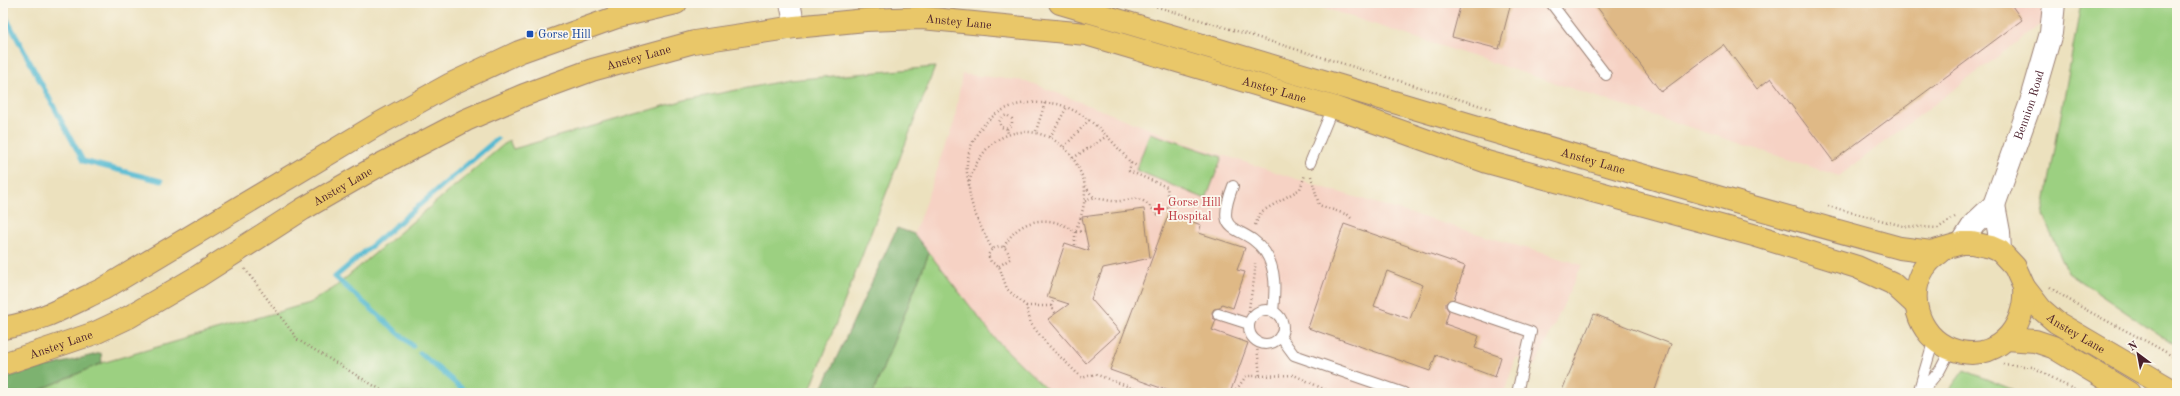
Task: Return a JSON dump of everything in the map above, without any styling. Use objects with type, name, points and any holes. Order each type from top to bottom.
[{"type":"main road","points":[[3,328],[19,325],[58,310],[103,289],[375,126],[451,84],[519,52],[617,17],[676,3]]},
{"type":"main road","name":"Anstey Lane","points":[[1060,3],[1719,199],[1900,248],[1931,252],[1953,246],[1982,244],[2000,251],[2015,267],[2024,287],[2041,309],[2056,322],[2177,393]]},
{"type":"main road","name":"Anstey Lane","points":[[3,364],[95,333],[129,317],[234,254],[303,209],[376,167],[466,120],[524,95],[592,70],[694,42],[795,27],[866,20],[922,18],[1086,34],[1333,107],[1487,162],[1750,234],[1857,267],[1892,282],[1916,304]]},
{"type":"main road","points":[[1942,344],[1922,323],[1916,304],[1917,282],[1927,263],[1953,246]]},
{"type":"main road","name":"Anstey Lane","points":[[1942,344],[1974,352],[1996,346],[2006,339],[2016,328],[2022,315],[2025,301],[2024,287]]},
{"type":"main road","name":"Anstey Lane","points":[[2006,339],[2035,341],[2053,347],[2126,392]]},
{"type":"street","points":[[790,3],[795,27]]},
{"type":"street","name":"Bennion Road","points":[[1953,246],[1994,205],[2033,95],[2051,33],[2054,3]]},
{"type":"street","points":[[1994,205],[1999,232],[2000,251]]},
{"type":"lane","points":[[1550,3],[1606,75]]},
{"type":"lane","points":[[1310,163],[1333,107]]},
{"type":"lane","points":[[1233,186],[1225,206],[1225,215],[1228,223],[1235,230],[1256,242],[1265,252],[1275,278],[1273,312]]},
{"type":"lane","points":[[1452,305],[1531,332],[1517,393]]},
{"type":"lane","points":[[1262,310],[1273,312],[1281,320],[1282,331],[1280,336],[1269,344],[1259,343],[1250,333],[1249,324],[1254,315],[1262,310]]},
{"type":"lane","points":[[1218,314],[1249,324]]},
{"type":"lane","points":[[1280,336],[1294,355],[1404,393]]},
{"type":"lane","points":[[1920,393],[1940,370],[1942,344]]},
{"type":"lane","points":[[1920,393],[1942,344]]},
{"type":"path","points":[[992,249],[976,216],[966,165],[978,132],[988,118],[1000,110],[1025,103],[1060,104],[1089,120],[1107,136],[1131,163],[1137,166]]},
{"type":"path","points":[[1036,131],[1045,103]]},
{"type":"path","points":[[1050,137],[1067,107]]},
{"type":"path","points":[[1000,110],[1002,117]]},
{"type":"path","points":[[1007,115],[1012,119],[1012,124],[1007,129],[1001,127],[999,122],[1002,117],[1007,115]]},
{"type":"path","points":[[1064,147],[1089,120]]},
{"type":"path","points":[[1007,129],[1008,134]]},
{"type":"path","points":[[969,186],[975,164],[987,148],[997,139],[1008,134],[1036,131],[1050,137],[1064,147],[1073,158],[1084,185],[1094,197]]},
{"type":"path","points":[[1073,158],[1107,136]]},
{"type":"path","points":[[1085,201],[1094,197],[1117,202],[1127,198],[1139,198],[1149,205],[1157,215],[1170,207],[1167,187],[1130,172],[1131,163]]},
{"type":"path","points":[[1310,163],[1310,174],[1319,205],[1348,215],[1353,220]]},
{"type":"path","points":[[1074,246],[1075,232],[1085,201],[1084,185]]},
{"type":"path","points":[[1004,247],[1008,237],[1017,229],[1035,221],[1058,223],[1075,232],[1085,231]]},
{"type":"path","points":[[999,266],[1010,259],[1009,252],[1004,247],[999,245],[992,249],[988,255],[991,262],[999,266],[1006,289],[1026,306],[1031,324],[1047,344],[1082,378],[1095,374],[1145,393]]},
{"type":"path","points":[[234,254],[298,340],[386,393]]},
{"type":"path","points":[[1051,306],[1054,299]]},
{"type":"path","points":[[1026,306],[1051,306]]},
{"type":"path","points":[[1051,306],[1056,314]]},
{"type":"path","points":[[1259,343],[1257,346],[1260,376]]},
{"type":"path","points":[[2001,364],[2033,367],[2080,393]]},
{"type":"path","points":[[1234,393],[1246,376],[1294,375],[1330,392]]},
{"type":"shaded area","points":[[1309,3],[2054,3],[2053,15],[1839,176]]},
{"type":"shaded area","name":"Gorse Hill Hospital","points":[[962,74],[1026,81],[1186,143],[1312,184],[1582,265],[1535,366],[1516,358],[1504,393],[1051,393],[997,341],[914,234],[954,123]]},
{"type":"green space","points":[[2081,3],[2177,3],[2177,347],[2068,273],[2043,215]]},
{"type":"green space","points":[[935,67],[809,393],[33,393],[102,363],[309,303],[334,288],[509,140],[513,149],[685,100],[789,80]]},
{"type":"green space","points":[[1150,133],[1222,157],[1206,199],[1136,170]]},
{"type":"green space","points":[[897,228],[914,234],[929,253],[873,393],[820,393]]},
{"type":"green space","points":[[929,253],[997,341],[1051,393],[873,393]]},
{"type":"green space","points":[[101,353],[102,363],[33,393],[3,393],[3,378]]},
{"type":"green space","points":[[1964,370],[2021,393],[1947,393]]},
{"type":"building","points":[[1461,3],[1511,3],[1499,49],[1452,37]]},
{"type":"building","points":[[1594,3],[2010,3],[2022,20],[1833,161],[1771,78],[1757,89],[1724,45],[1661,92]]},
{"type":"building","points":[[1144,209],[1150,258],[1103,268],[1091,299],[1120,332],[1086,363],[1048,319],[1069,304],[1047,297],[1065,243],[1089,251],[1082,217]]},
{"type":"building","points":[[1169,213],[1201,225],[1199,233],[1245,248],[1237,270],[1245,272],[1233,308],[1222,304],[1220,308],[1214,309],[1212,312],[1213,318],[1216,320],[1212,330],[1248,343],[1230,393],[1175,393],[1110,370]]},
{"type":"building","points":[[1344,224],[1465,266],[1454,299],[1446,303],[1446,307],[1449,311],[1445,324],[1479,336],[1475,348],[1501,357],[1495,377],[1436,355],[1430,371],[1308,328]],"holes":[[[1387,271],[1423,285],[1410,319],[1374,306]]]},
{"type":"building","points":[[1594,314],[1671,344],[1654,393],[1561,393]]},
{"type":"waterway","points":[[3,12],[83,161],[161,181]]},
{"type":"waterway","points":[[413,346],[335,277],[497,139]]},
{"type":"waterway","points":[[420,353],[467,393]]},
{"type":"place","name":"Gorse Hill","points":[[530,34]]},
{"type":"place","name":"Gorse Hill Hospital","points":[[1159,209]]}]
